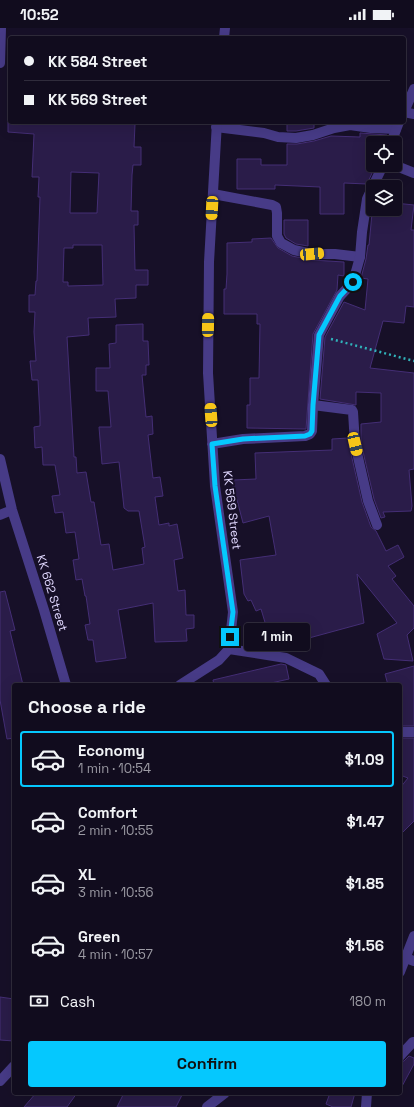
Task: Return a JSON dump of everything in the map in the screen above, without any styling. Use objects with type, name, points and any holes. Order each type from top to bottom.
[{"type":"street","points":[[0,63],[1,28]]},
{"type":"street","points":[[406,107],[414,89]]},
{"type":"street","points":[[216,125],[264,133],[278,137],[296,138],[350,125],[371,128],[398,126],[394,136]]},
{"type":"street","name":"KK 569 Street","points":[[216,125],[209,262],[208,373],[215,486],[233,612],[229,649]]},
{"type":"street","points":[[402,168],[414,173]]},
{"type":"street","points":[[212,444],[243,439],[305,436],[310,434],[312,431],[319,335],[340,296],[353,282],[360,257],[367,199],[380,172]]},
{"type":"street","points":[[213,194],[276,207],[277,236],[281,243],[294,250],[312,254],[335,254],[360,257]]},
{"type":"street","points":[[313,405],[352,410],[355,444],[368,501],[377,525]]},
{"type":"street","name":"KK 662 Street","points":[[0,459],[12,510],[65,683]]},
{"type":"street","points":[[0,515],[12,510]]},
{"type":"street","points":[[183,683],[218,660],[229,649],[286,658],[320,674],[325,683]]},
{"type":"street","points":[[402,732],[414,732]]},
{"type":"street","points":[[402,969],[410,959],[414,936]]},
{"type":"street","points":[[402,1054],[413,1042]]},
{"type":"street","points":[[0,1081],[12,1068]]},
{"type":"street","points":[[207,1107],[222,1095]]},
{"type":"street","points":[[366,1107],[367,1095]]},
{"type":"path","points":[[319,335],[414,361]]},
{"type":"building","points":[[8,124],[135,124],[134,147],[141,147],[141,165],[133,165],[131,211],[138,211],[138,225],[134,225],[135,270],[148,270],[148,285],[136,285],[136,298],[115,299],[116,317],[88,318],[89,335],[67,337],[74,457],[76,457],[77,473],[86,472],[91,502],[94,502],[101,545],[109,544],[113,570],[144,564],[142,548],[145,547],[139,511],[128,511],[124,508],[119,462],[102,464],[99,427],[111,427],[108,391],[96,391],[96,368],[110,368],[109,344],[116,343],[116,325],[143,324],[143,341],[148,341],[149,365],[146,365],[146,375],[142,375],[146,417],[152,416],[153,434],[148,435],[153,478],[160,477],[163,496],[155,497],[159,525],[169,523],[169,526],[177,524],[183,558],[174,560],[178,591],[185,590],[186,615],[194,615],[194,628],[186,629],[187,641],[155,642],[153,603],[118,610],[126,658],[96,662],[93,640],[88,640],[85,625],[90,624],[82,579],[76,580],[73,560],[79,559],[75,532],[66,533],[63,512],[55,513],[52,496],[60,495],[55,465],[43,465],[42,447],[35,448],[34,427],[40,426],[40,417],[38,380],[32,380],[30,361],[36,361],[34,332],[35,312],[29,312],[29,295],[35,295],[37,281],[40,197],[38,197],[39,177],[32,177],[34,134],[8,132]],"holes":[[[71,172],[99,173],[97,213],[70,213]],[[73,245],[102,245],[103,285],[68,286],[68,282],[63,282],[64,248],[73,248]]]},
{"type":"building","points":[[287,124],[314,124],[314,128],[287,131]]},
{"type":"building","points":[[360,133],[387,135],[366,136],[366,172],[373,172],[369,180],[366,180],[366,184],[344,183],[344,214],[320,214],[320,187],[275,185],[275,189],[237,189],[237,159],[261,159],[261,165],[287,165],[287,144],[314,141],[331,136],[360,137]]},
{"type":"building","points":[[402,204],[414,205],[411,230],[414,230],[414,307],[406,306],[404,323],[383,321],[370,368],[414,373],[414,469],[409,470],[412,506],[411,511],[383,512],[385,517],[381,518],[374,499],[361,443],[361,424],[381,422],[381,393],[356,392],[356,405],[320,399],[325,337],[344,302],[365,310],[368,279],[361,278],[369,245],[372,216],[402,216]]},
{"type":"building","points":[[284,220],[308,220],[308,246],[296,244],[286,238],[284,234]]},
{"type":"building","points":[[271,238],[278,248],[292,256],[312,260],[344,262],[344,276],[338,275],[337,290],[313,334],[306,429],[247,428],[247,405],[250,405],[250,378],[259,378],[260,324],[257,324],[257,314],[224,314],[224,289],[226,289],[227,274],[227,243],[252,242],[252,239]]},
{"type":"building","points":[[348,438],[362,502],[371,527],[376,531],[386,551],[398,545],[404,557],[388,566],[396,576],[392,579],[414,606],[414,628],[407,635],[413,661],[384,659],[377,634],[397,623],[357,574],[364,623],[287,644],[284,635],[270,639],[261,609],[256,611],[251,600],[248,601],[244,594],[240,560],[276,555],[269,516],[243,523],[236,496],[233,496],[233,480],[256,479],[255,453],[332,450],[332,439]]},
{"type":"building","points":[[5,591],[15,630],[10,631],[23,683],[12,683],[12,738],[7,739],[0,700],[0,592]]},
{"type":"building","points":[[281,664],[286,665],[289,679],[271,683],[214,683],[213,680]]},
{"type":"building","points":[[414,666],[414,726],[402,726],[402,683],[387,683],[385,674]]},
{"type":"building","points":[[402,738],[414,738],[414,821],[402,833],[402,786],[408,778],[402,776]]},
{"type":"building","points":[[0,997],[12,999],[12,1041],[0,1040]]},
{"type":"building","points":[[409,1056],[414,1058],[414,1064],[402,1086],[402,1062]]},
{"type":"building","points":[[34,1095],[76,1095],[67,1107],[24,1107]]},
{"type":"building","points":[[123,1095],[182,1095],[176,1107],[117,1107]]},
{"type":"building","points":[[329,1095],[354,1095],[351,1107],[333,1107],[326,1104]]},
{"type":"route","points":[[230,637],[233,612],[215,486],[212,444],[243,439],[305,436],[310,434],[312,431],[319,335],[340,296],[353,282]]}]
